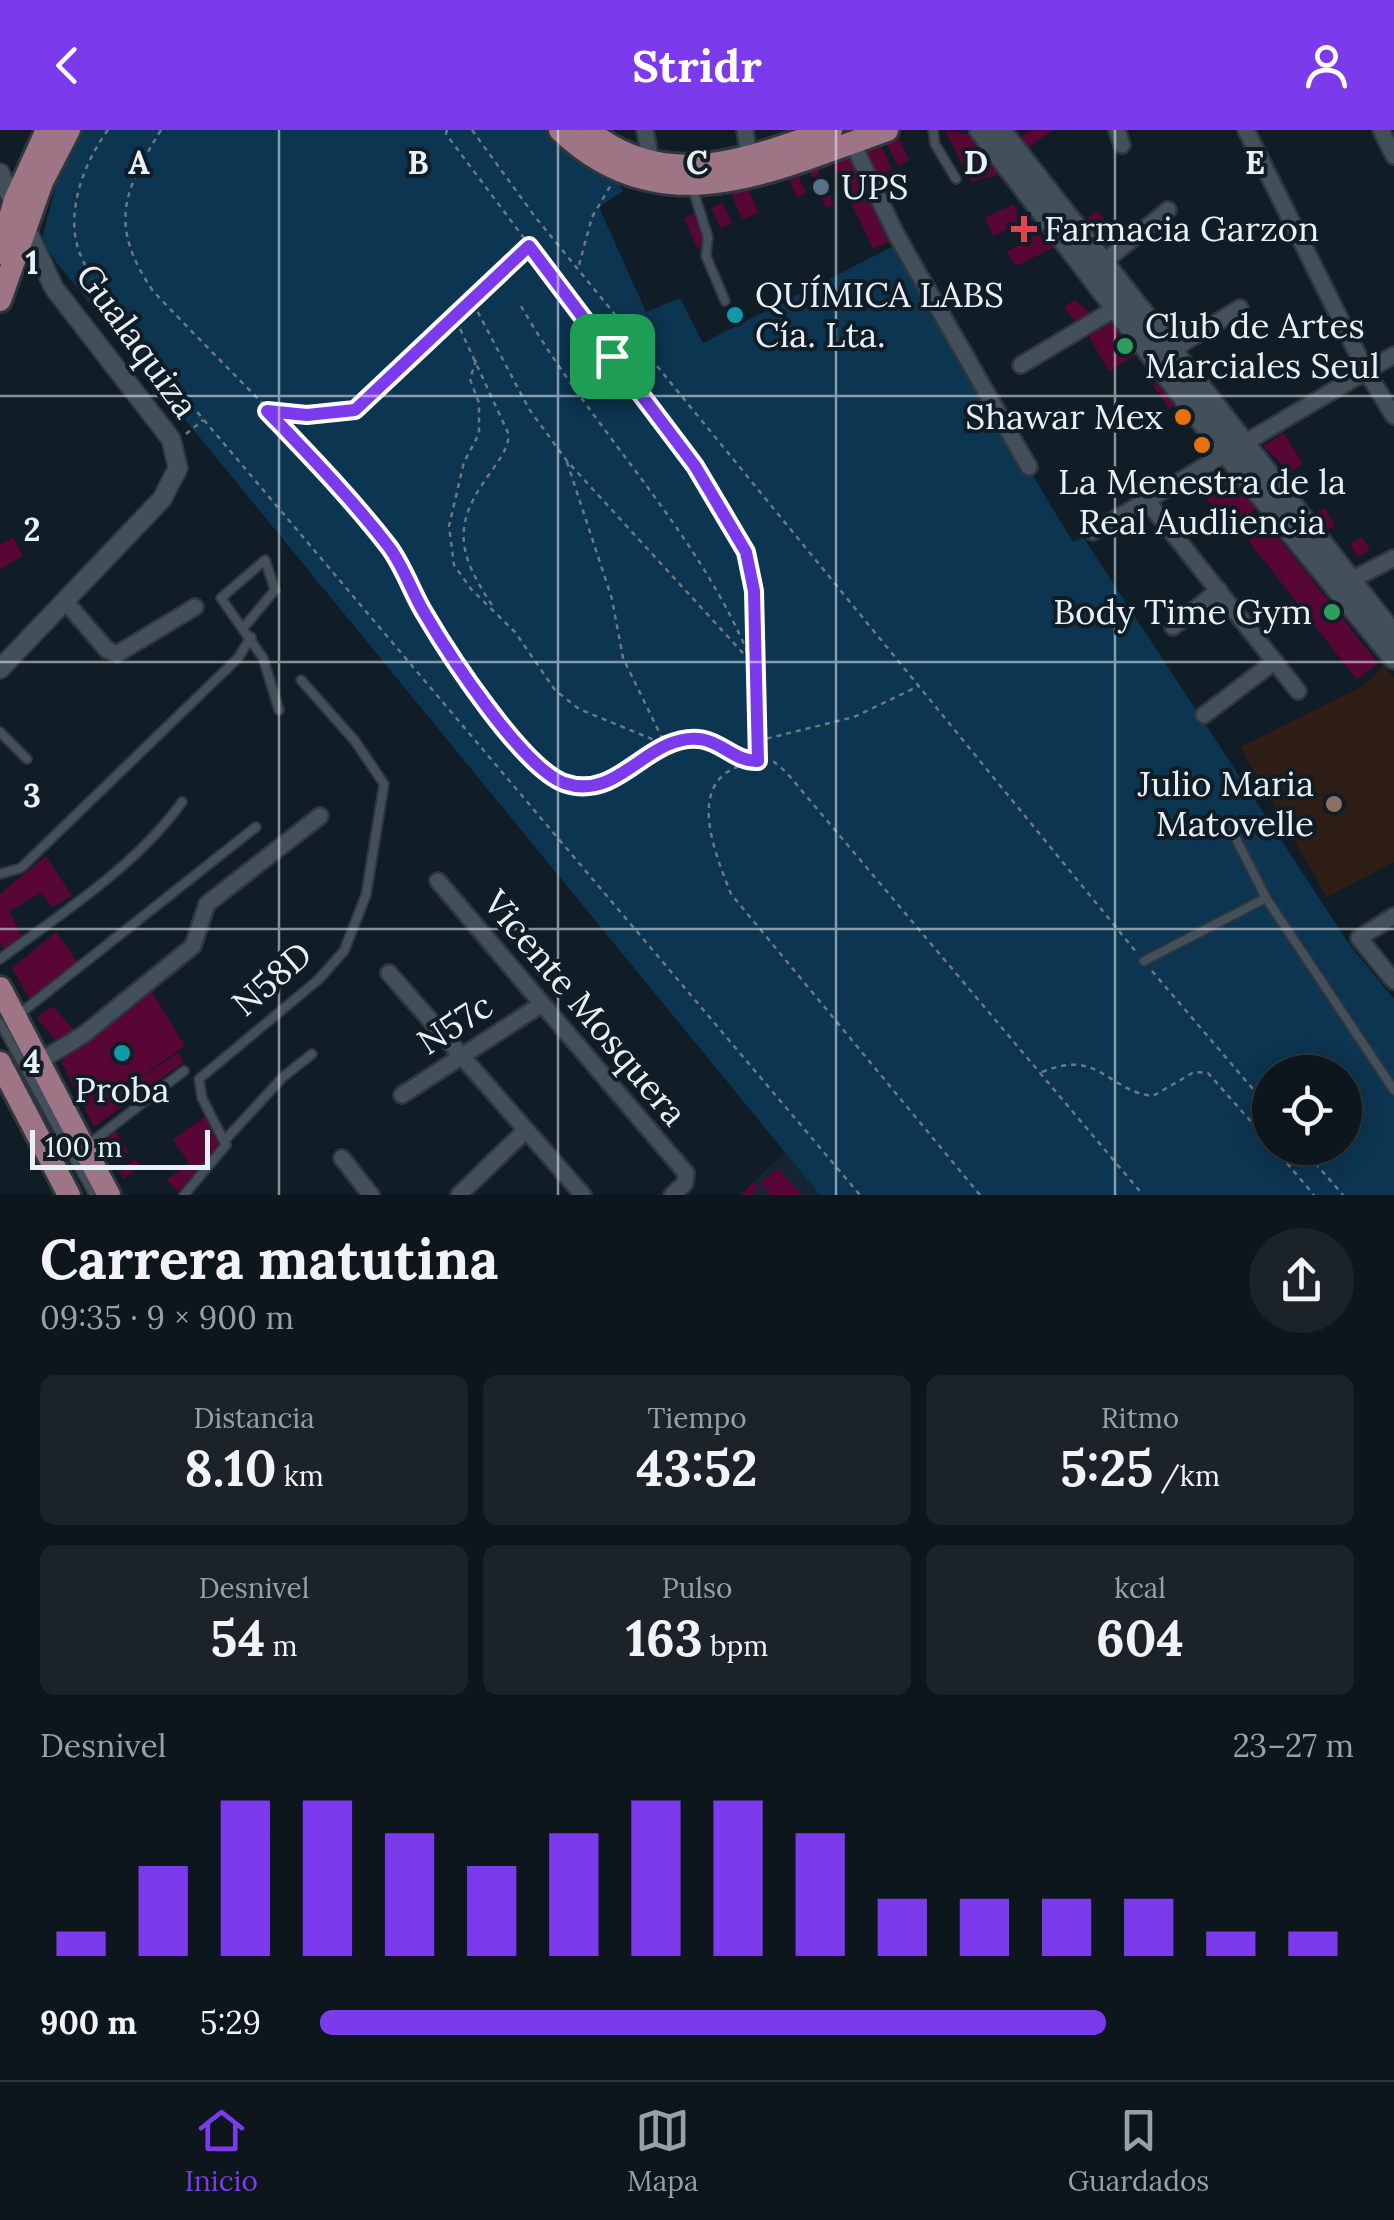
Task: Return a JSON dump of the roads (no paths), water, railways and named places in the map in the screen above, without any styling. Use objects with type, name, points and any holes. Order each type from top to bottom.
[{"type":"main road","points":[[560,130],[584,153],[619,174],[691,200],[750,178],[831,130]]},
{"type":"main road","points":[[588,130],[630,156],[696,168],[749,156],[852,142],[887,130]]},
{"type":"main road","points":[[980,130],[1116,308],[1394,636]]},
{"type":"main road","points":[[1000,130],[1170,351],[1234,448],[1394,658]]},
{"type":"main road","points":[[0,253],[15,200],[57,132]]},
{"type":"main road","points":[[0,300],[27,232],[57,132]]},
{"type":"main road","points":[[0,988],[5,1015],[40,1062],[107,1195]]},
{"type":"main road","points":[[0,1063],[69,1195]]},
{"type":"street","points":[[645,130],[651,162]]},
{"type":"street","points":[[745,130],[749,156]]},
{"type":"street","points":[[1246,130],[1366,371],[1394,416]]},
{"type":"street","points":[[1380,130],[1394,156]]},
{"type":"street","points":[[852,142],[898,236],[1029,467]]},
{"type":"street","name":"Gualaquiza","points":[[0,173],[54,288],[166,431],[176,453],[176,477],[162,500],[0,669]]},
{"type":"street","points":[[1101,264],[1168,210]]},
{"type":"street","points":[[1021,364],[1116,308]]},
{"type":"street","points":[[1170,351],[1240,308]]},
{"type":"street","points":[[1093,532],[1394,355]]},
{"type":"street","points":[[1146,501],[1298,691]]},
{"type":"street","points":[[1350,581],[1394,558]]},
{"type":"street","points":[[1173,627],[1219,590]]},
{"type":"street","points":[[66,601],[107,650],[117,654],[195,606]]},
{"type":"street","points":[[1204,715],[1275,661]]},
{"type":"street","points":[[40,1062],[83,1035],[193,946],[207,904],[320,816]]},
{"type":"street","name":"Vicente Mosquera","points":[[438,881],[686,1174],[685,1183],[672,1195]]},
{"type":"street","points":[[1394,916],[1359,938],[1394,982]]},
{"type":"street","points":[[389,973],[583,1195]]},
{"type":"street","name":"N57c","points":[[402,1095],[542,1004]]},
{"type":"street","points":[[459,1195],[526,1130]]},
{"type":"street","points":[[342,1158],[370,1195]]},
{"type":"lane","points":[[933,130],[936,144],[956,179]]},
{"type":"lane","points":[[691,200],[708,237],[706,256],[726,301]]},
{"type":"lane","points":[[244,628],[276,590],[264,560],[220,598],[251,637],[279,710]]},
{"type":"lane","points":[[0,874],[21,868],[221,675],[251,637]]},
{"type":"lane","name":"N58D","points":[[226,1140],[202,1098],[199,1079],[318,980],[344,951],[366,895],[385,789],[354,741],[301,680]]},
{"type":"lane","points":[[0,732],[26,759]]},
{"type":"lane","points":[[0,959],[136,852],[168,823],[182,802]]},
{"type":"lane","points":[[5,1015],[256,827]]},
{"type":"lane","points":[[1232,831],[1266,898],[1394,1090]]},
{"type":"lane","points":[[1144,960],[1266,898]]},
{"type":"lane","points":[[5,1015],[94,1195]]},
{"type":"lane","points":[[5,1015],[107,1195]]},
{"type":"lane","points":[[184,1195],[212,1165],[226,1140],[283,1077],[312,1054]]},
{"type":"lane","points":[[85,1148],[184,1070]]},
{"type":"place","name":"UPS","points":[[821,187]]},
{"type":"place","name":"Farmacia Garzon","points":[[1024,229]]},
{"type":"place","name":"QUÍMICA LABS Cía. Lta.","points":[[735,315]]},
{"type":"place","name":"Club de Artes Marciales Seul","points":[[1125,346]]},
{"type":"place","name":"Shawar Mex","points":[[1183,417]]},
{"type":"place","name":"La Menestra de la Real Audliencia","points":[[1202,445]]},
{"type":"place","name":"Body Time Gym","points":[[1332,612]]},
{"type":"place","name":"Julio Maria Matovelle","points":[[1334,804]]},
{"type":"place","name":"Proba","points":[[122,1053]]}]
